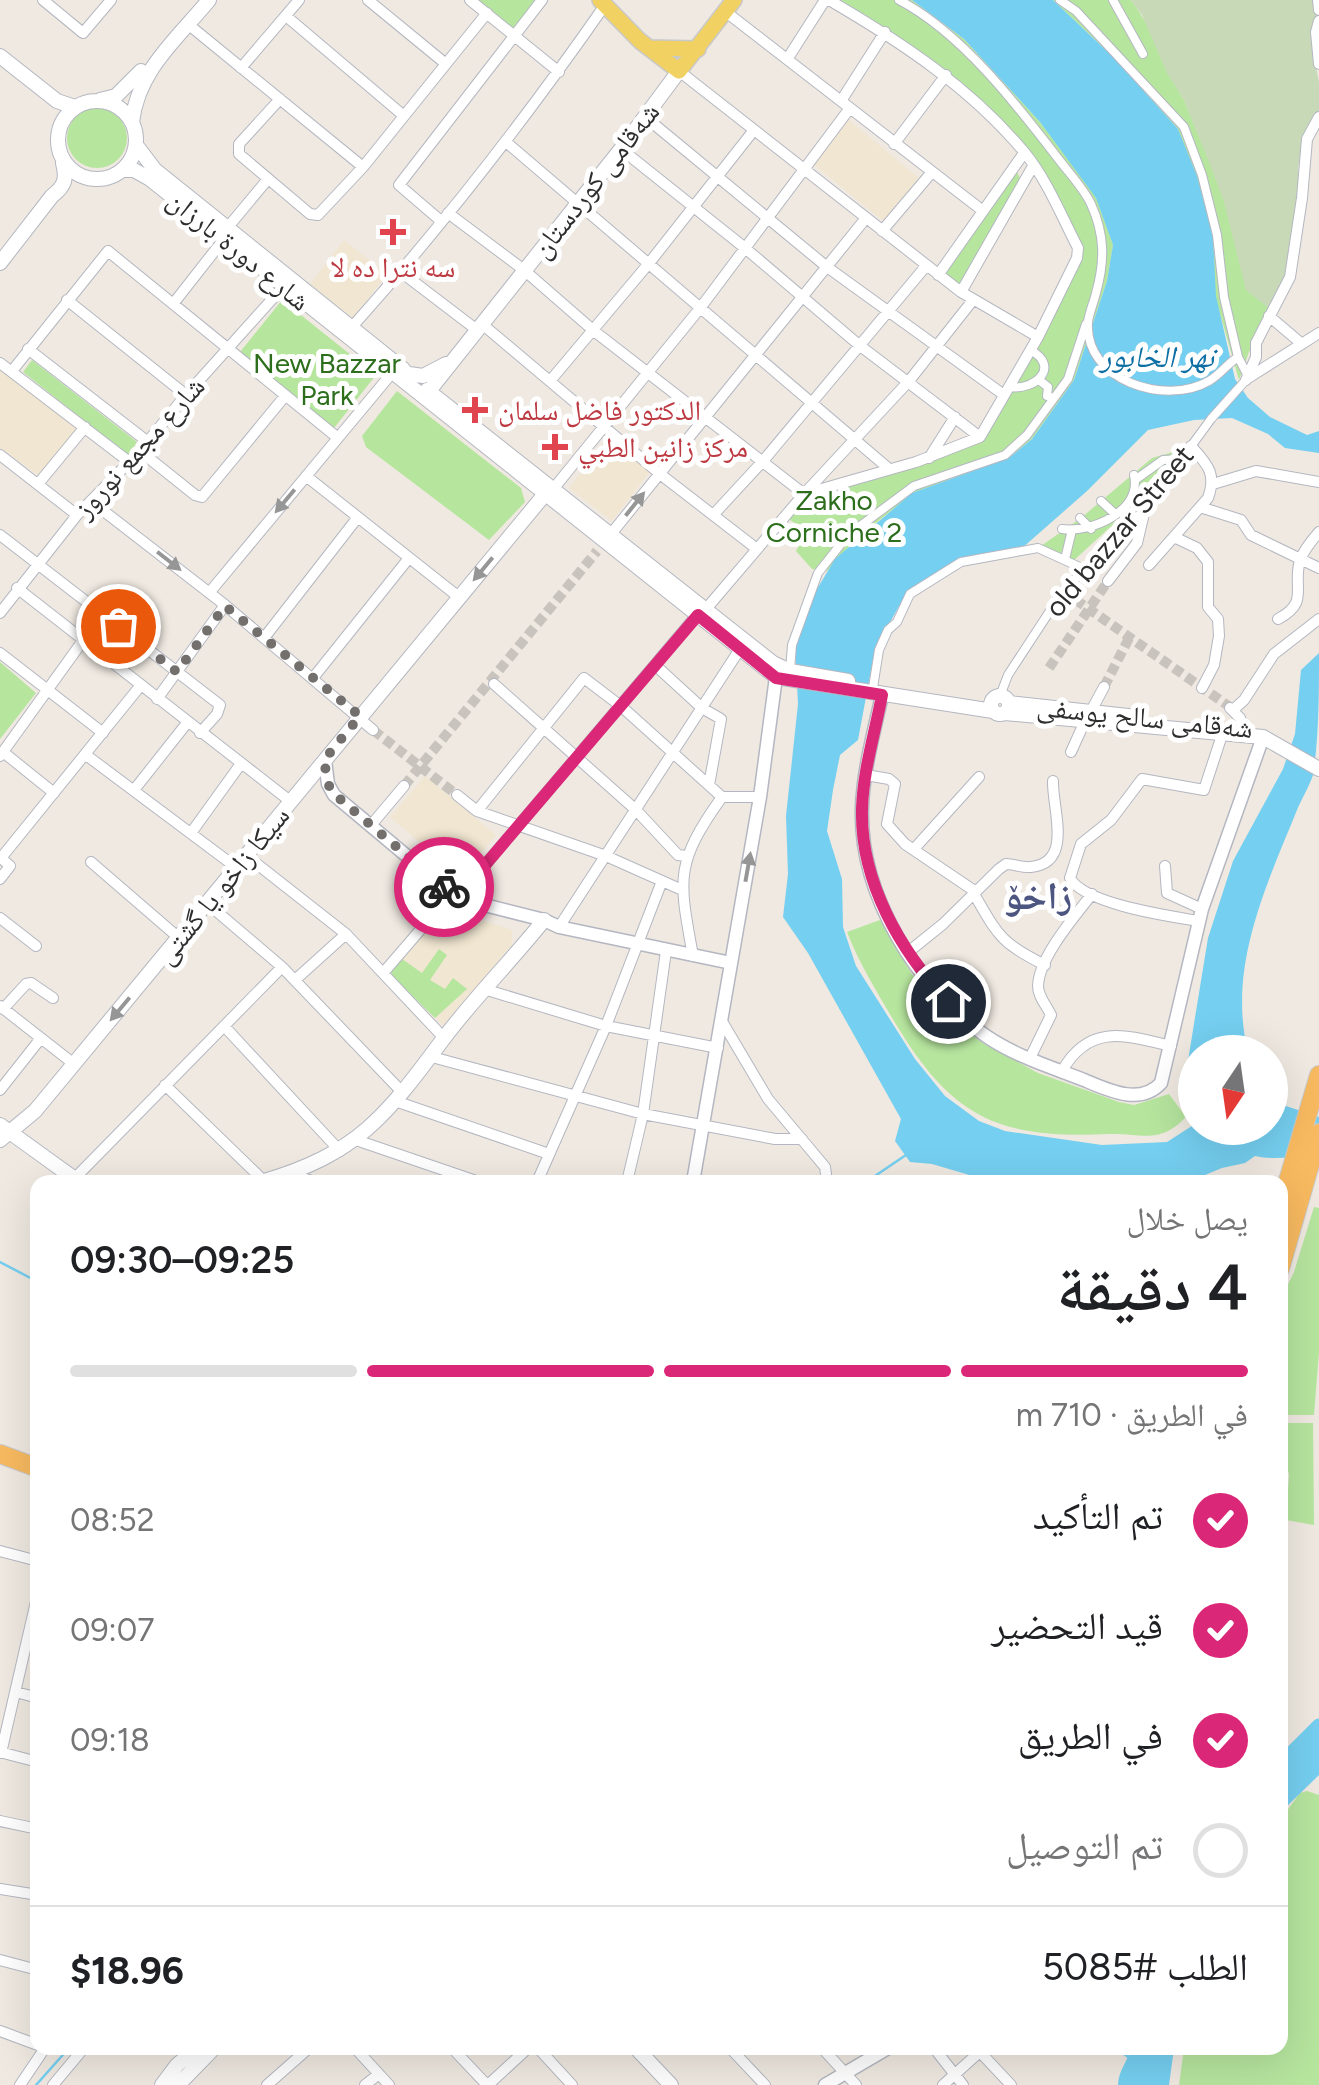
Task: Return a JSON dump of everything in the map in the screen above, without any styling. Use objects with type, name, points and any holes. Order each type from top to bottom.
[{"type":"highway","points":[[1288,1229],[1319,1075]]},
{"type":"highway","points":[[1288,1193],[1319,1133]]},
{"type":"highway","points":[[0,1454],[30,1465]]},
{"type":"highway","points":[[0,1467],[30,1478]]},
{"type":"main road","points":[[0,56],[57,102],[75,107],[116,96],[133,82],[198,0]]},
{"type":"main road","points":[[60,153],[70,169],[86,178],[105,179],[123,170],[136,145],[132,122],[136,96],[146,76],[209,0]]},
{"type":"main road","points":[[603,2],[649,48],[679,71]]},
{"type":"main road","name":"شەقامی کوردستان","points":[[429,391],[621,150],[728,5]]},
{"type":"main road","points":[[649,48],[698,49]]},
{"type":"main road","points":[[0,66],[53,110],[60,126],[60,153],[66,176],[63,188],[52,196],[0,263]]},
{"type":"main road","points":[[100,100],[119,107],[132,122]]},
{"type":"main road","points":[[60,126],[75,107]]},
{"type":"main road","points":[[136,145],[155,170],[226,233]]},
{"type":"main road","name":"شارع دورة بارزان","points":[[123,170],[145,175],[352,327],[545,488]]},
{"type":"main road","points":[[52,196],[66,192],[86,178]]},
{"type":"main road","name":"شارع دورة بارزان","points":[[226,233],[368,361],[392,373],[545,488]]},
{"type":"main road","points":[[409,374],[423,376],[455,358]]},
{"type":"main road","points":[[545,488],[604,542],[774,663],[784,677]]},
{"type":"main road","name":"سیکا زاخو یا گشتى","points":[[0,1156],[6,1133],[26,1120],[208,904],[460,598],[545,488]]},
{"type":"main road","points":[[702,612],[740,649],[784,677]]},
{"type":"main road","name":"شەقامی سالح یوسفی","points":[[784,677],[1222,735],[1272,738]]},
{"type":"main road","name":"شەقامی سالح یوسفی","points":[[1088,716],[1262,729],[1272,738]]},
{"type":"main road","points":[[1272,738],[1319,758]]},
{"type":"main road","points":[[1272,738],[1319,769]]},
{"type":"main road","points":[[287,1175],[356,1140],[399,1097],[544,920]]},
{"type":"main road","points":[[6,1133],[67,1175]]},
{"type":"main road","points":[[162,2085],[188,2055]]},
{"type":"main road","points":[[178,2085],[207,2055]]},
{"type":"main road","points":[[643,2055],[671,2085]]},
{"type":"street","points":[[43,0],[83,33],[111,0]]},
{"type":"street","points":[[241,68],[300,0]]},
{"type":"street","points":[[368,0],[446,64]]},
{"type":"street","points":[[470,0],[559,72]]},
{"type":"street","points":[[542,0],[400,185],[524,270],[594,331],[804,494]]},
{"type":"street","points":[[788,58],[827,0],[885,32],[946,75],[1024,153],[1078,248],[1073,270],[1038,338],[980,437],[929,458],[804,494]]},
{"type":"street","points":[[695,1175],[784,677],[818,572],[848,536],[914,486],[1005,456],[1028,435],[1068,379],[1092,310],[1104,245],[1090,202],[1034,128],[958,43],[899,0]]},
{"type":"street","points":[[1060,0],[1076,12],[1184,127],[1218,235],[1224,297],[1236,358],[1247,378]]},
{"type":"street","points":[[1113,0],[1143,54]]},
{"type":"street","points":[[1318,0],[1319,10]]},
{"type":"street","points":[[352,327],[506,142],[559,72],[603,2]]},
{"type":"street","points":[[728,5],[894,144],[983,211]]},
{"type":"street","points":[[280,99],[243,139],[239,154],[310,214],[318,215],[363,167],[487,13]]},
{"type":"street","points":[[286,16],[404,116]]},
{"type":"street","points":[[1319,21],[1319,64]]},
{"type":"street","points":[[188,25],[363,167]]},
{"type":"street","points":[[545,488],[604,427],[804,170],[885,32]]},
{"type":"street","points":[[679,71],[938,275],[1038,338]]},
{"type":"street","points":[[894,144],[946,75]]},
{"type":"street","points":[[644,116],[887,311],[1007,391],[1023,389],[1043,375],[1043,363],[1030,350]]},
{"type":"street","points":[[1247,378],[1256,357],[1256,343],[1290,277],[1307,139],[1319,118]]},
{"type":"street","points":[[550,381],[754,130]]},
{"type":"street","points":[[506,142],[888,468]]},
{"type":"street","points":[[621,150],[745,248],[858,345],[980,437]]},
{"type":"street","points":[[938,275],[1024,153]]},
{"type":"street","points":[[961,292],[1033,166]]},
{"type":"street","points":[[882,231],[932,172]]},
{"type":"street","points":[[173,304],[268,179]]},
{"type":"street","points":[[604,542],[866,218]]},
{"type":"street","points":[[12,372],[108,251],[338,438]]},
{"type":"street","points":[[714,514],[926,266]]},
{"type":"street","points":[[401,272],[550,381],[757,549]]},
{"type":"street","name":"شارع مجمع نوروز","points":[[0,613],[78,516],[144,447],[284,286]]},
{"type":"street","points":[[67,300],[186,395]]},
{"type":"street","points":[[384,972],[622,707],[804,494],[909,381],[973,300]]},
{"type":"street","points":[[1092,310],[1088,321],[1096,354],[1128,383],[1158,392],[1189,388],[1210,381],[1236,358]]},
{"type":"street","points":[[1269,316],[1302,344]]},
{"type":"street","points":[[1247,378],[1319,333]]},
{"type":"street","points":[[28,349],[195,495],[202,497],[285,396]]},
{"type":"street","points":[[0,362],[128,462]]},
{"type":"street","points":[[210,593],[392,373]]},
{"type":"street","name":"old bazzar Street","points":[[1000,705],[1010,672],[1063,591],[1145,509],[1211,419],[1247,378]]},
{"type":"street","points":[[1039,380],[1048,387],[1062,388]]},
{"type":"street","points":[[1048,387],[1047,396],[1054,398]]},
{"type":"street","points":[[929,458],[955,417]]},
{"type":"street","points":[[38,484],[85,427]]},
{"type":"street","points":[[1149,566],[1200,507],[1212,484],[1209,467],[1191,446]]},
{"type":"street","points":[[0,455],[78,516]]},
{"type":"street","points":[[1065,559],[1067,530],[1090,530],[1108,522],[1129,498],[1135,477],[1163,460],[1181,459]]},
{"type":"street","points":[[1212,484],[1256,471],[1319,482]]},
{"type":"street","points":[[306,476],[460,598]]},
{"type":"street","points":[[1120,486],[1129,498]]},
{"type":"street","points":[[92,502],[210,593],[373,730]]},
{"type":"street","points":[[1100,502],[1115,514]]},
{"type":"street","points":[[1200,507],[1241,520],[1251,535],[1319,568]]},
{"type":"street","points":[[1108,582],[1137,543],[1145,509]]},
{"type":"street","points":[[264,638],[358,518]]},
{"type":"street","points":[[1080,518],[1090,530]]},
{"type":"street","points":[[1304,632],[1284,616],[1298,602],[1300,560],[1319,532]]},
{"type":"street","points":[[0,535],[220,704],[218,714],[200,733]]},
{"type":"street","points":[[1174,537],[1197,548],[1208,562],[1208,607],[1218,619],[1219,636],[1214,666],[1202,688]]},
{"type":"street","points":[[1084,569],[1038,548],[961,562],[910,594],[879,650],[862,825],[873,878],[908,953],[962,1016],[986,1035],[1030,1058],[1112,1091],[1143,1095],[1161,1083],[1200,915],[1272,738]]},
{"type":"street","points":[[313,678],[409,558]]},
{"type":"street","points":[[18,588],[290,801]]},
{"type":"street","points":[[158,699],[225,606]]},
{"type":"street","points":[[54,793],[2,754],[102,614]]},
{"type":"street","points":[[1244,728],[1232,709],[1244,700],[1274,654],[1319,620]]},
{"type":"street","points":[[560,927],[740,649]]},
{"type":"street","points":[[0,653],[102,733]]},
{"type":"street","points":[[655,665],[721,720],[709,785]]},
{"type":"street","points":[[477,811],[584,678],[722,797],[760,797]]},
{"type":"street","points":[[494,684],[636,810],[678,855],[686,856]]},
{"type":"street","points":[[0,879],[10,866],[0,858],[4,847],[54,793],[140,685]]},
{"type":"street","points":[[1071,752],[1104,687]]},
{"type":"street","points":[[134,790],[187,722]]},
{"type":"street","points":[[1200,915],[1115,903],[1070,882],[1077,849],[1110,820],[1142,779],[1204,790],[1222,735]]},
{"type":"street","points":[[86,754],[237,868]]},
{"type":"street","points":[[324,760],[334,794],[454,896],[560,927],[732,963]]},
{"type":"street","points":[[192,833],[240,765]]},
{"type":"street","points":[[866,775],[895,784],[887,824]]},
{"type":"street","points":[[914,849],[979,777]]},
{"type":"street","points":[[908,953],[1006,864],[1037,866],[1052,856],[1058,844],[1053,781]]},
{"type":"street","points":[[372,824],[404,786]]},
{"type":"street","points":[[458,795],[477,811],[606,856],[680,889]]},
{"type":"street","points":[[694,956],[680,889],[686,856],[722,797]]},
{"type":"street","points":[[862,825],[887,824],[914,849],[975,893],[986,919],[1003,940],[1045,965]]},
{"type":"street","points":[[1058,844],[1077,849]]},
{"type":"street","points":[[247,856],[346,934],[444,1038]]},
{"type":"street","points":[[91,862],[179,938]]},
{"type":"street","points":[[1165,866],[1167,893],[1200,915]]},
{"type":"street","points":[[540,1175],[606,1026],[662,881]]},
{"type":"street","points":[[1030,1058],[1051,1015],[1038,988],[1045,965],[1063,932],[1092,894]]},
{"type":"street","points":[[208,904],[295,980],[399,1097],[549,1154]]},
{"type":"street","points":[[0,918],[36,946]]},
{"type":"street","points":[[295,980],[346,934]]},
{"type":"street","points":[[629,1175],[643,1114],[666,950]]},
{"type":"street","points":[[82,1175],[282,967]]},
{"type":"street","points":[[54,998],[31,983],[2,1008],[74,1064]]},
{"type":"street","points":[[487,990],[606,1026],[718,1048]]},
{"type":"street","points":[[723,1023],[768,1099],[825,1166],[826,1175]]},
{"type":"street","points":[[224,1026],[340,1151]]},
{"type":"street","points":[[1062,1071],[1073,1051],[1114,1034],[1171,1046]]},
{"type":"street","points":[[0,1090],[40,1038]]},
{"type":"street","points":[[432,1057],[643,1114],[776,1139],[802,1139]]},
{"type":"street","points":[[165,1086],[256,1175]]},
{"type":"street","points":[[356,1140],[458,1175]]},
{"type":"street","points":[[0,1551],[30,1559]]},
{"type":"street","points":[[30,1629],[0,1752],[30,1760]]},
{"type":"street","points":[[16,1692],[30,1696]]},
{"type":"street","points":[[0,1821],[30,1827]]},
{"type":"street","points":[[0,1889],[30,1894]]},
{"type":"street","points":[[0,1960],[30,1968]]},
{"type":"street","points":[[0,2031],[30,2041]]},
{"type":"street","points":[[20,2085],[40,2055]]},
{"type":"street","points":[[53,2085],[78,2055]]},
{"type":"street","points":[[267,2085],[300,2055]]},
{"type":"street","points":[[361,2055],[389,2085]]},
{"type":"street","points":[[459,2055],[488,2085],[520,2055]]},
{"type":"street","points":[[544,2055],[572,2085]]},
{"type":"street","points":[[737,2055],[765,2085]]},
{"type":"street","points":[[828,2055],[856,2085]]},
{"type":"street","points":[[824,2085],[876,2055]]},
{"type":"street","points":[[940,2055],[964,2085]]},
{"type":"street","points":[[943,2085],[977,2055]]},
{"type":"street","points":[[986,2055],[1011,2085]]},
{"type":"street","points":[[365,2085],[379,2074]]},
{"type":"shaded area","points":[[845,117],[919,178],[883,221],[812,163]]},
{"type":"shaded area","points":[[344,240],[387,274],[353,318],[310,284]]},
{"type":"shaded area","points":[[0,369],[77,429],[40,476],[0,448]]},
{"type":"shaded area","points":[[608,437],[651,470],[612,521],[569,488]]},
{"type":"shaded area","points":[[425,776],[496,835],[461,877],[390,817]]},
{"type":"shaded area","points":[[444,908],[512,930],[512,945],[443,1025],[390,974]]},
{"type":"green space","points":[[474,0],[537,0],[512,30]]},
{"type":"green space","name":"Zakho Corniche 2","points":[[830,0],[912,0],[964,39],[1040,122],[1096,197],[1113,245],[1107,281],[1074,380],[1032,439],[1009,458],[913,493],[854,541],[827,571],[812,569],[796,551],[806,532],[785,516],[804,494],[980,437],[1077,258],[1033,166],[946,75]]},
{"type":"green space","points":[[1053,0],[1131,0],[1184,100],[1271,310],[1239,380],[1216,300],[1178,129],[1113,57]]},
{"type":"green space","points":[[1131,0],[1317,0],[1313,53],[1319,110],[1302,140],[1298,169],[1301,204],[1290,240],[1287,283],[1271,310],[1246,290],[1224,202],[1209,162],[1184,100]]},
{"type":"green space","points":[[97,108],[118,117],[127,138],[118,159],[97,168],[76,159],[67,138],[76,117]]},
{"type":"green space","points":[[1016,170],[1021,180],[961,285],[941,274]]},
{"type":"green space","name":"New Bazzar Park","points":[[282,300],[376,375],[334,428],[240,352]]},
{"type":"green space","points":[[32,360],[137,442],[128,455],[23,372]]},
{"type":"green space","points":[[397,391],[521,488],[525,502],[489,540],[366,447],[362,436]]},
{"type":"green space","points":[[1173,452],[1169,463],[1118,520],[1072,562],[1038,548],[1081,518],[1152,458]]},
{"type":"green space","points":[[0,662],[36,693],[0,739]]},
{"type":"green space","points":[[880,920],[911,973],[944,1012],[981,1042],[1038,1073],[1119,1102],[1134,1105],[1169,1094],[1178,1106],[1178,1124],[1150,1136],[1070,1135],[1007,1126],[981,1116],[958,1101],[915,1054],[847,932]]},
{"type":"green space","points":[[439,949],[447,955],[430,980],[445,989],[453,978],[467,989],[435,1018],[390,974],[402,959],[422,973]]},
{"type":"green space","points":[[1314,1207],[1319,1208],[1319,1352],[1314,1415],[1288,1415],[1288,1284]]},
{"type":"green space","points":[[1288,1423],[1313,1423],[1314,1525],[1288,1520]]},
{"type":"green space","points":[[1300,1793],[1319,1795],[1319,2085],[1179,2085],[1183,2055],[1288,2055],[1288,1809]]},
{"type":"water","name":"نهر الخابور","points":[[912,0],[1053,0],[1113,57],[1178,129],[1197,176],[1213,237],[1216,296],[1235,379],[1248,398],[1270,417],[1307,435],[1319,431],[1319,453],[1285,448],[1268,434],[1232,418],[1194,420],[1148,430],[1021,549],[959,559],[907,592],[875,649],[858,740],[840,755],[833,790],[827,831],[842,879],[843,927],[856,966],[915,1059],[945,1096],[979,1121],[1005,1131],[1102,1145],[1167,1142],[1178,1135],[1178,1145],[1288,1145],[1288,1107],[1319,1117],[1319,1158],[1255,1156],[1205,1175],[969,1175],[910,1162],[895,1141],[901,1119],[808,953],[783,917],[788,874],[786,816],[798,704],[795,645],[808,604],[835,559],[912,493],[1009,458],[1032,439],[1074,380],[1107,281],[1113,245],[1096,198],[1040,122],[964,39]]},
{"type":"water","points":[[1319,653],[1313,775],[1253,928],[1242,989],[1245,1035],[1192,1035],[1208,938],[1233,861],[1283,769],[1295,734],[1301,670]]},
{"type":"water","points":[[1319,1728],[1319,1775],[1288,1805],[1288,1764]]},
{"type":"water","points":[[1128,2055],[1173,2055],[1169,2085],[1118,2085]]},
{"type":"waterway","points":[[876,1175],[906,1155]]},
{"type":"waterway","points":[[0,1262],[30,1278]]},
{"type":"waterway","name":"نهر الخابور","points":[[1288,1757],[1319,1726]]},
{"type":"waterway","points":[[36,2085],[63,2055]]},
{"type":"waterway","points":[[1126,2055],[1131,2059]]},
{"type":"tunnel","points":[[404,786],[597,551]]},
{"type":"tunnel","points":[[1049,668],[1108,581]]},
{"type":"tunnel","points":[[1063,591],[1230,707]]},
{"type":"tunnel","points":[[1104,687],[1129,638]]},
{"type":"tunnel","points":[[373,730],[457,795]]},
{"type":"way so far","points":[[118,626],[177,672],[225,606],[360,716],[324,760],[328,784],[334,794],[444,887]]},
{"type":"place","name":"سه نترا ده لا","points":[[393,232]]},
{"type":"place","name":"الدكتور فاضل سلمان","points":[[475,410]]},
{"type":"place","name":"مركز زانين الطبي","points":[[555,447]]},
{"type":"district","name":"زاخۆ","points":[[1038,896]]},
{"type":"route","points":[[444,887],[457,898],[698,615],[776,678],[882,695],[862,806],[866,853],[896,932],[908,953],[948,1001]]}]
